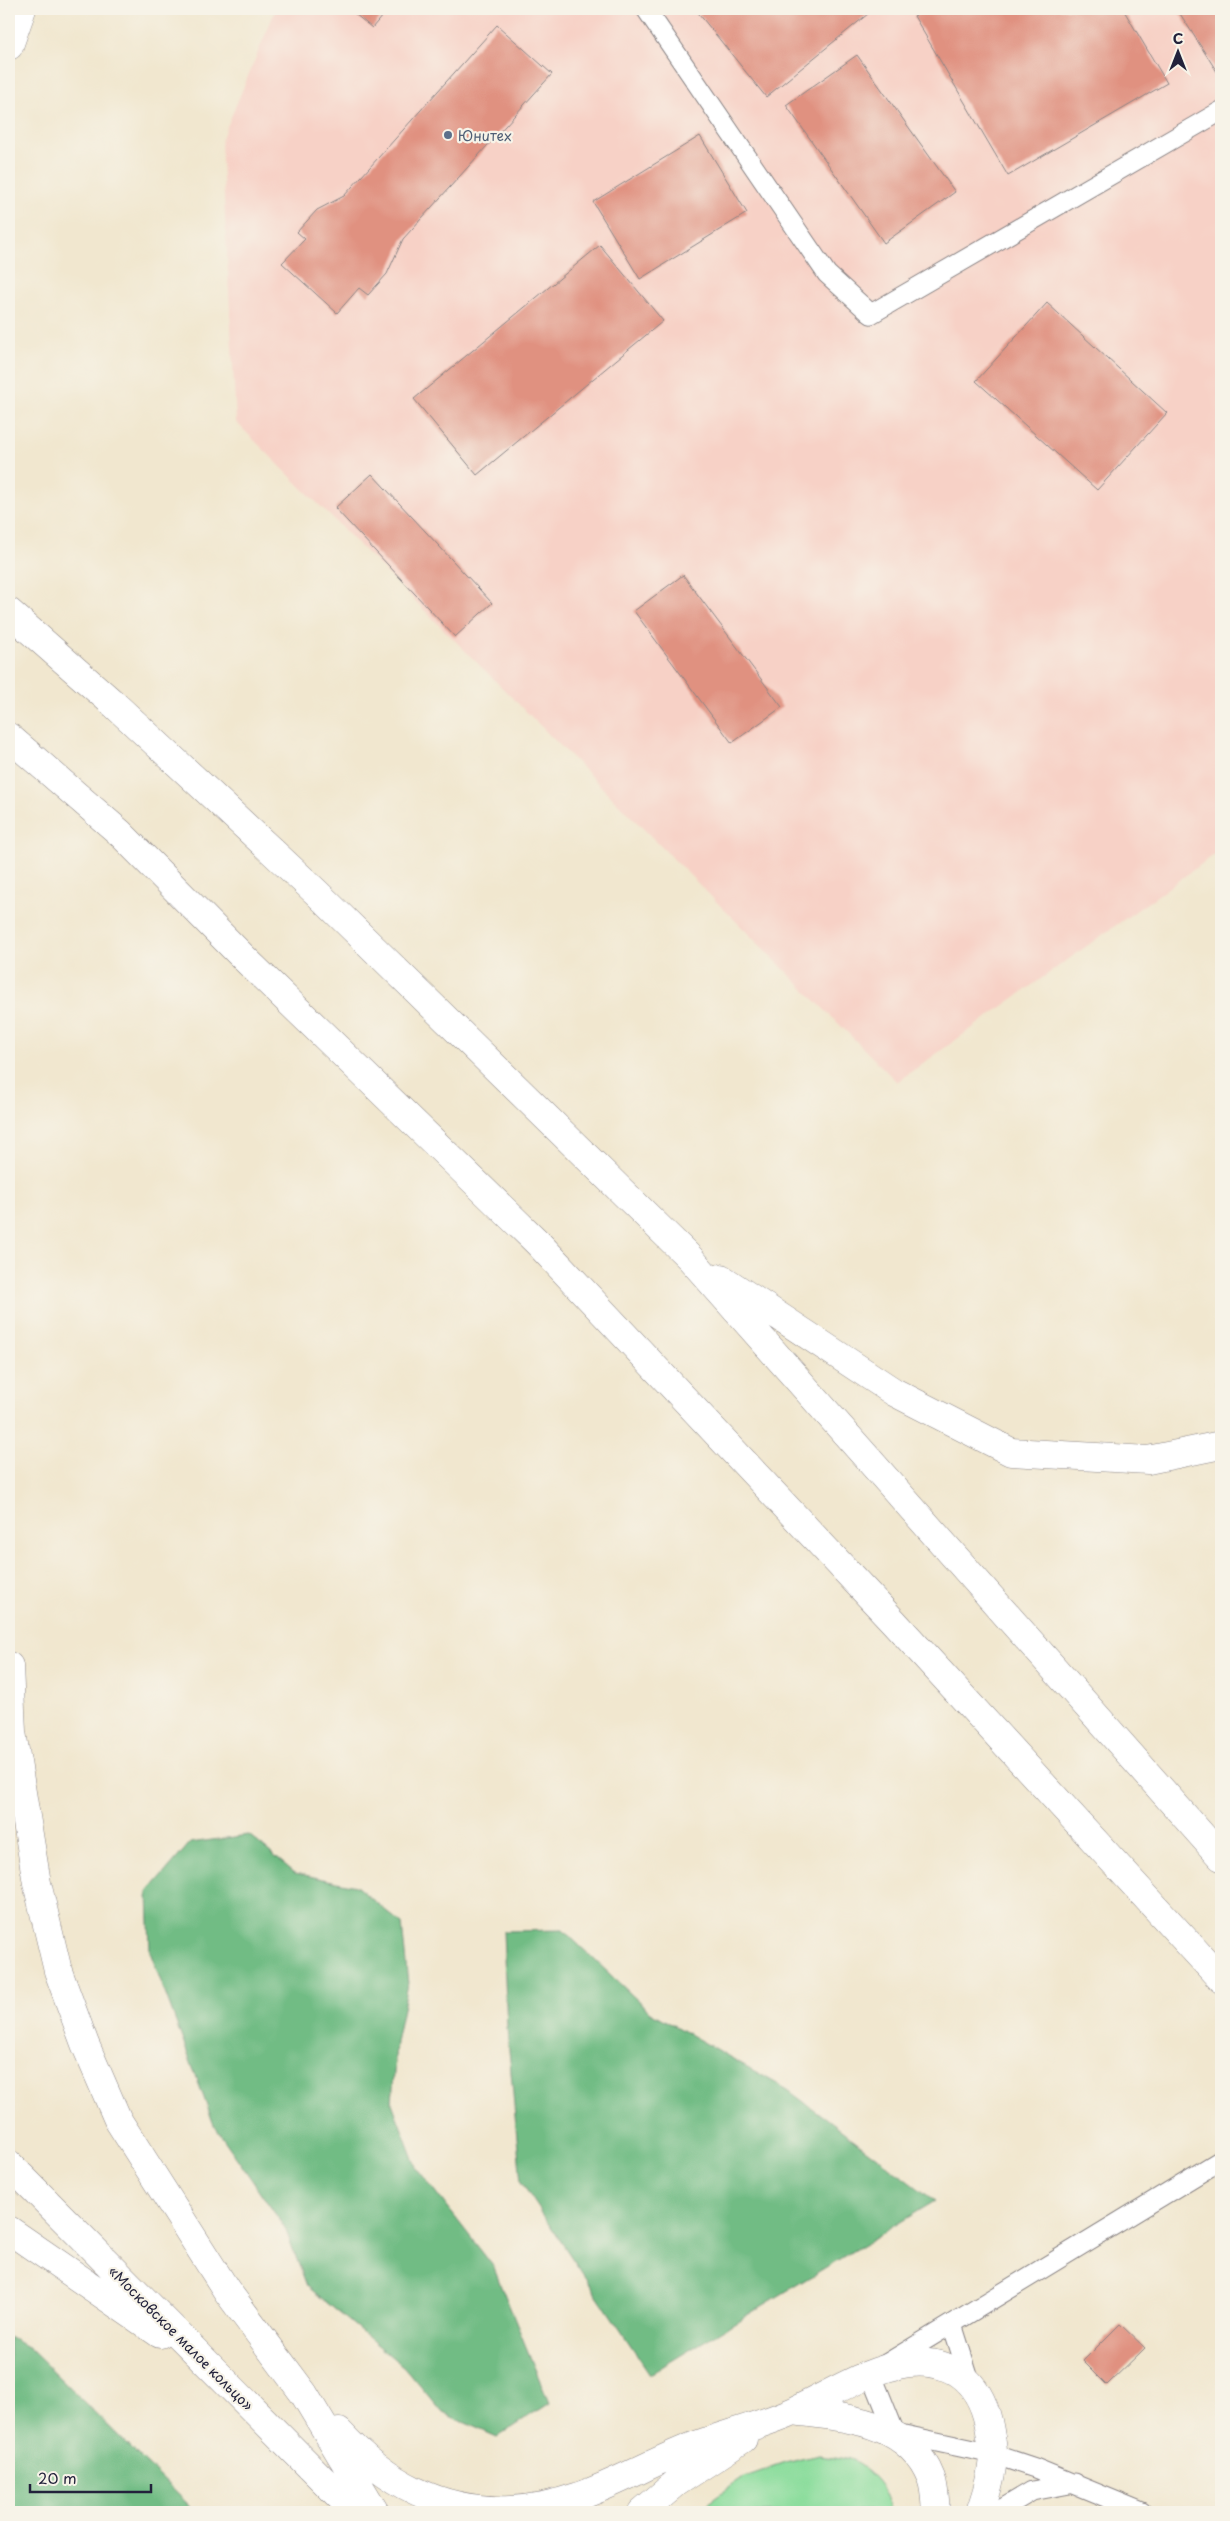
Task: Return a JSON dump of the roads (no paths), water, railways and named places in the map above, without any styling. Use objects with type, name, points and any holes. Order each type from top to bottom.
[{"type":"highway","points":[[9,46],[22,9]]},
{"type":"highway","points":[[9,612],[116,706],[317,893],[690,1258],[1221,1858]]},
{"type":"highway","points":[[9,737],[120,833],[244,958],[537,1242],[894,1622],[1221,1979]]},
{"type":"highway","points":[[690,1258],[894,1392],[1011,1452],[1148,1460],[1221,1445]]},
{"type":"highway","points":[[9,1666],[12,1732],[36,1883],[58,1971],[85,2044],[118,2120],[227,2291],[304,2394],[375,2512]]},
{"type":"highway","name":"«Московское малое кольцо»","points":[[9,2164],[355,2512]]},
{"type":"highway","points":[[9,2230],[213,2371]]},
{"type":"highway","points":[[304,2394],[379,2471],[406,2488],[474,2510],[510,2510],[549,2506],[593,2493],[696,2445],[767,2422],[794,2411],[871,2373],[910,2363],[944,2366],[970,2381],[987,2410],[993,2454],[990,2482],[980,2512]]},
{"type":"highway","points":[[794,2411],[850,2418],[895,2433],[917,2453],[932,2479],[936,2512]]},
{"type":"highway","points":[[642,2512],[676,2483],[767,2422]]},
{"type":"lane","points":[[646,9],[827,274],[871,314],[1221,111]]},
{"type":"lane","points":[[1142,2512],[1075,2483],[993,2454],[895,2433],[871,2373],[1221,2160]]},
{"type":"lane","points":[[952,2324],[970,2381]]},
{"type":"lane","points":[[996,2512],[1032,2491],[1075,2483]]},
{"type":"place","name":"Юнитех","points":[[448,135]]}]
